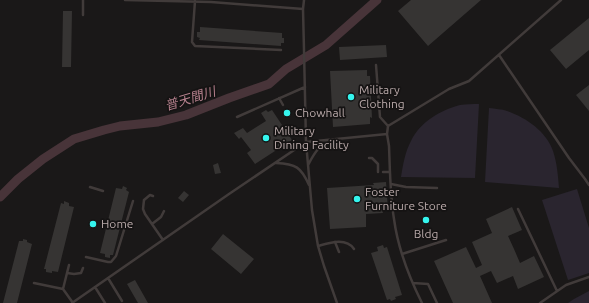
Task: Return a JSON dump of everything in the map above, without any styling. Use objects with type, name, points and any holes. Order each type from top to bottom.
[{"type":"lane","points":[[83,0],[83,15]]},
{"type":"lane","points":[[125,0],[211,1],[303,9]]},
{"type":"lane","points":[[304,0],[306,142],[312,210],[318,246],[337,303]]},
{"type":"lane","points":[[388,126],[449,89],[470,81],[561,0]]},
{"type":"lane","points":[[195,1],[192,42],[195,46],[281,50]]},
{"type":"lane","points":[[499,55],[589,185]]},
{"type":"lane","points":[[376,65],[380,117],[388,126],[387,134],[394,219],[402,254],[412,282],[422,303]]},
{"type":"lane","points":[[237,117],[305,87]]},
{"type":"lane","points":[[279,98],[283,105]]},
{"type":"lane","points":[[34,283],[63,289],[72,303],[306,142],[387,134]]},
{"type":"lane","points":[[308,165],[320,146],[334,140]]},
{"type":"lane","points":[[369,158],[372,158],[378,164],[378,172]]},
{"type":"lane","points":[[275,163],[286,163],[298,168],[304,174],[310,187]]},
{"type":"lane","points":[[383,172],[390,172]]},
{"type":"lane","points":[[391,184],[406,187],[437,188]]},
{"type":"lane","points":[[90,187],[103,191]]},
{"type":"lane","points":[[153,196],[147,196],[144,200],[143,209],[164,240]]},
{"type":"lane","points":[[86,258],[111,262],[116,256],[133,201]]},
{"type":"lane","points":[[518,209],[557,291]]},
{"type":"lane","points":[[152,224],[161,217],[164,211]]},
{"type":"lane","points":[[402,254],[446,240]]},
{"type":"lane","points":[[318,246],[335,242],[347,242],[354,249]]},
{"type":"lane","points":[[335,242],[339,252]]},
{"type":"lane","points":[[63,289],[69,265]]},
{"type":"lane","points":[[67,273],[78,274],[81,273],[83,268]]},
{"type":"lane","points":[[540,303],[566,285],[589,277]]},
{"type":"lane","points":[[108,278],[122,301]]},
{"type":"lane","points":[[412,282],[428,284],[436,303]]},
{"type":"lane","points":[[95,287],[105,303]]},
{"type":"shaded area","points":[[479,104],[475,178],[401,177],[404,159],[409,145],[415,134],[425,123],[453,107]]},
{"type":"shaded area","points":[[489,108],[503,110],[521,117],[528,121],[546,137],[553,151],[558,174],[559,188],[485,182]]},
{"type":"shaded area","points":[[577,189],[589,228],[589,273],[568,280],[542,200]]},
{"type":"shaded area","points":[[589,291],[589,303],[568,303],[574,299]]},
{"type":"building","points":[[411,0],[481,0],[428,46],[398,11]]},
{"type":"building","points":[[63,11],[72,11],[71,67],[62,67]]},
{"type":"building","points":[[589,18],[589,50],[566,69],[550,50]]},
{"type":"building","points":[[200,27],[282,33],[284,43],[281,43],[281,46],[199,40],[200,38],[197,37],[197,32],[200,32]]},
{"type":"building","points":[[386,45],[387,57],[340,60],[339,47]]},
{"type":"building","name":"Military Clothing","points":[[367,70],[367,76],[370,76],[372,118],[370,117],[370,124],[333,127],[330,71]]},
{"type":"building","points":[[589,85],[589,111],[576,95]]},
{"type":"building","name":"Military Dining Facility","points":[[266,110],[268,112],[272,110],[292,140],[255,164],[247,153],[251,150],[241,137],[239,139],[234,133],[243,128],[247,133],[266,121],[261,113]]},
{"type":"building","points":[[218,163],[221,173],[215,174],[213,165]]},
{"type":"building","name":"Foster Furniture Store","points":[[386,182],[388,210],[382,210],[383,213],[366,214],[366,227],[330,229],[327,188],[374,185],[373,183]]},
{"type":"building","points":[[123,186],[127,188],[126,190],[129,192],[113,255],[110,255],[110,258],[105,257],[105,254],[100,253],[116,188],[122,189]]},
{"type":"building","points":[[184,191],[189,195],[183,202],[178,198]]},
{"type":"building","points":[[64,201],[69,203],[69,206],[74,207],[58,272],[46,272],[46,269],[44,269],[61,203],[64,204]]},
{"type":"building","points":[[512,207],[522,230],[508,236],[520,263],[534,256],[544,277],[518,289],[513,276],[497,283],[491,271],[480,276],[492,303],[453,303],[434,261],[466,247],[476,268],[482,265],[472,242],[492,233],[486,219]]},
{"type":"building","points":[[223,234],[254,259],[241,274],[211,249]]},
{"type":"building","points":[[23,239],[32,244],[17,303],[3,303],[19,241],[23,241]]},
{"type":"building","points":[[383,245],[384,248],[387,247],[402,295],[395,297],[396,299],[391,301],[390,299],[387,300],[371,253],[378,251],[377,247]]},
{"type":"building","points":[[135,280],[148,303],[138,303],[127,284]]},
{"type":"waterway","name":"普天間川","points":[[0,197],[18,179],[43,159],[74,139],[120,126],[158,122],[186,115],[269,84],[286,69],[326,45],[377,0]]},
{"type":"place","name":"Military Clothing","points":[[351,97]]},
{"type":"place","name":"Chowhall","points":[[287,113]]},
{"type":"place","name":"Military Dining Facility","points":[[266,138]]},
{"type":"place","name":"Foster Furniture Store","points":[[357,199]]},
{"type":"place","name":"Bldg","points":[[426,220]]},
{"type":"place","name":"Home","points":[[93,224]]}]
